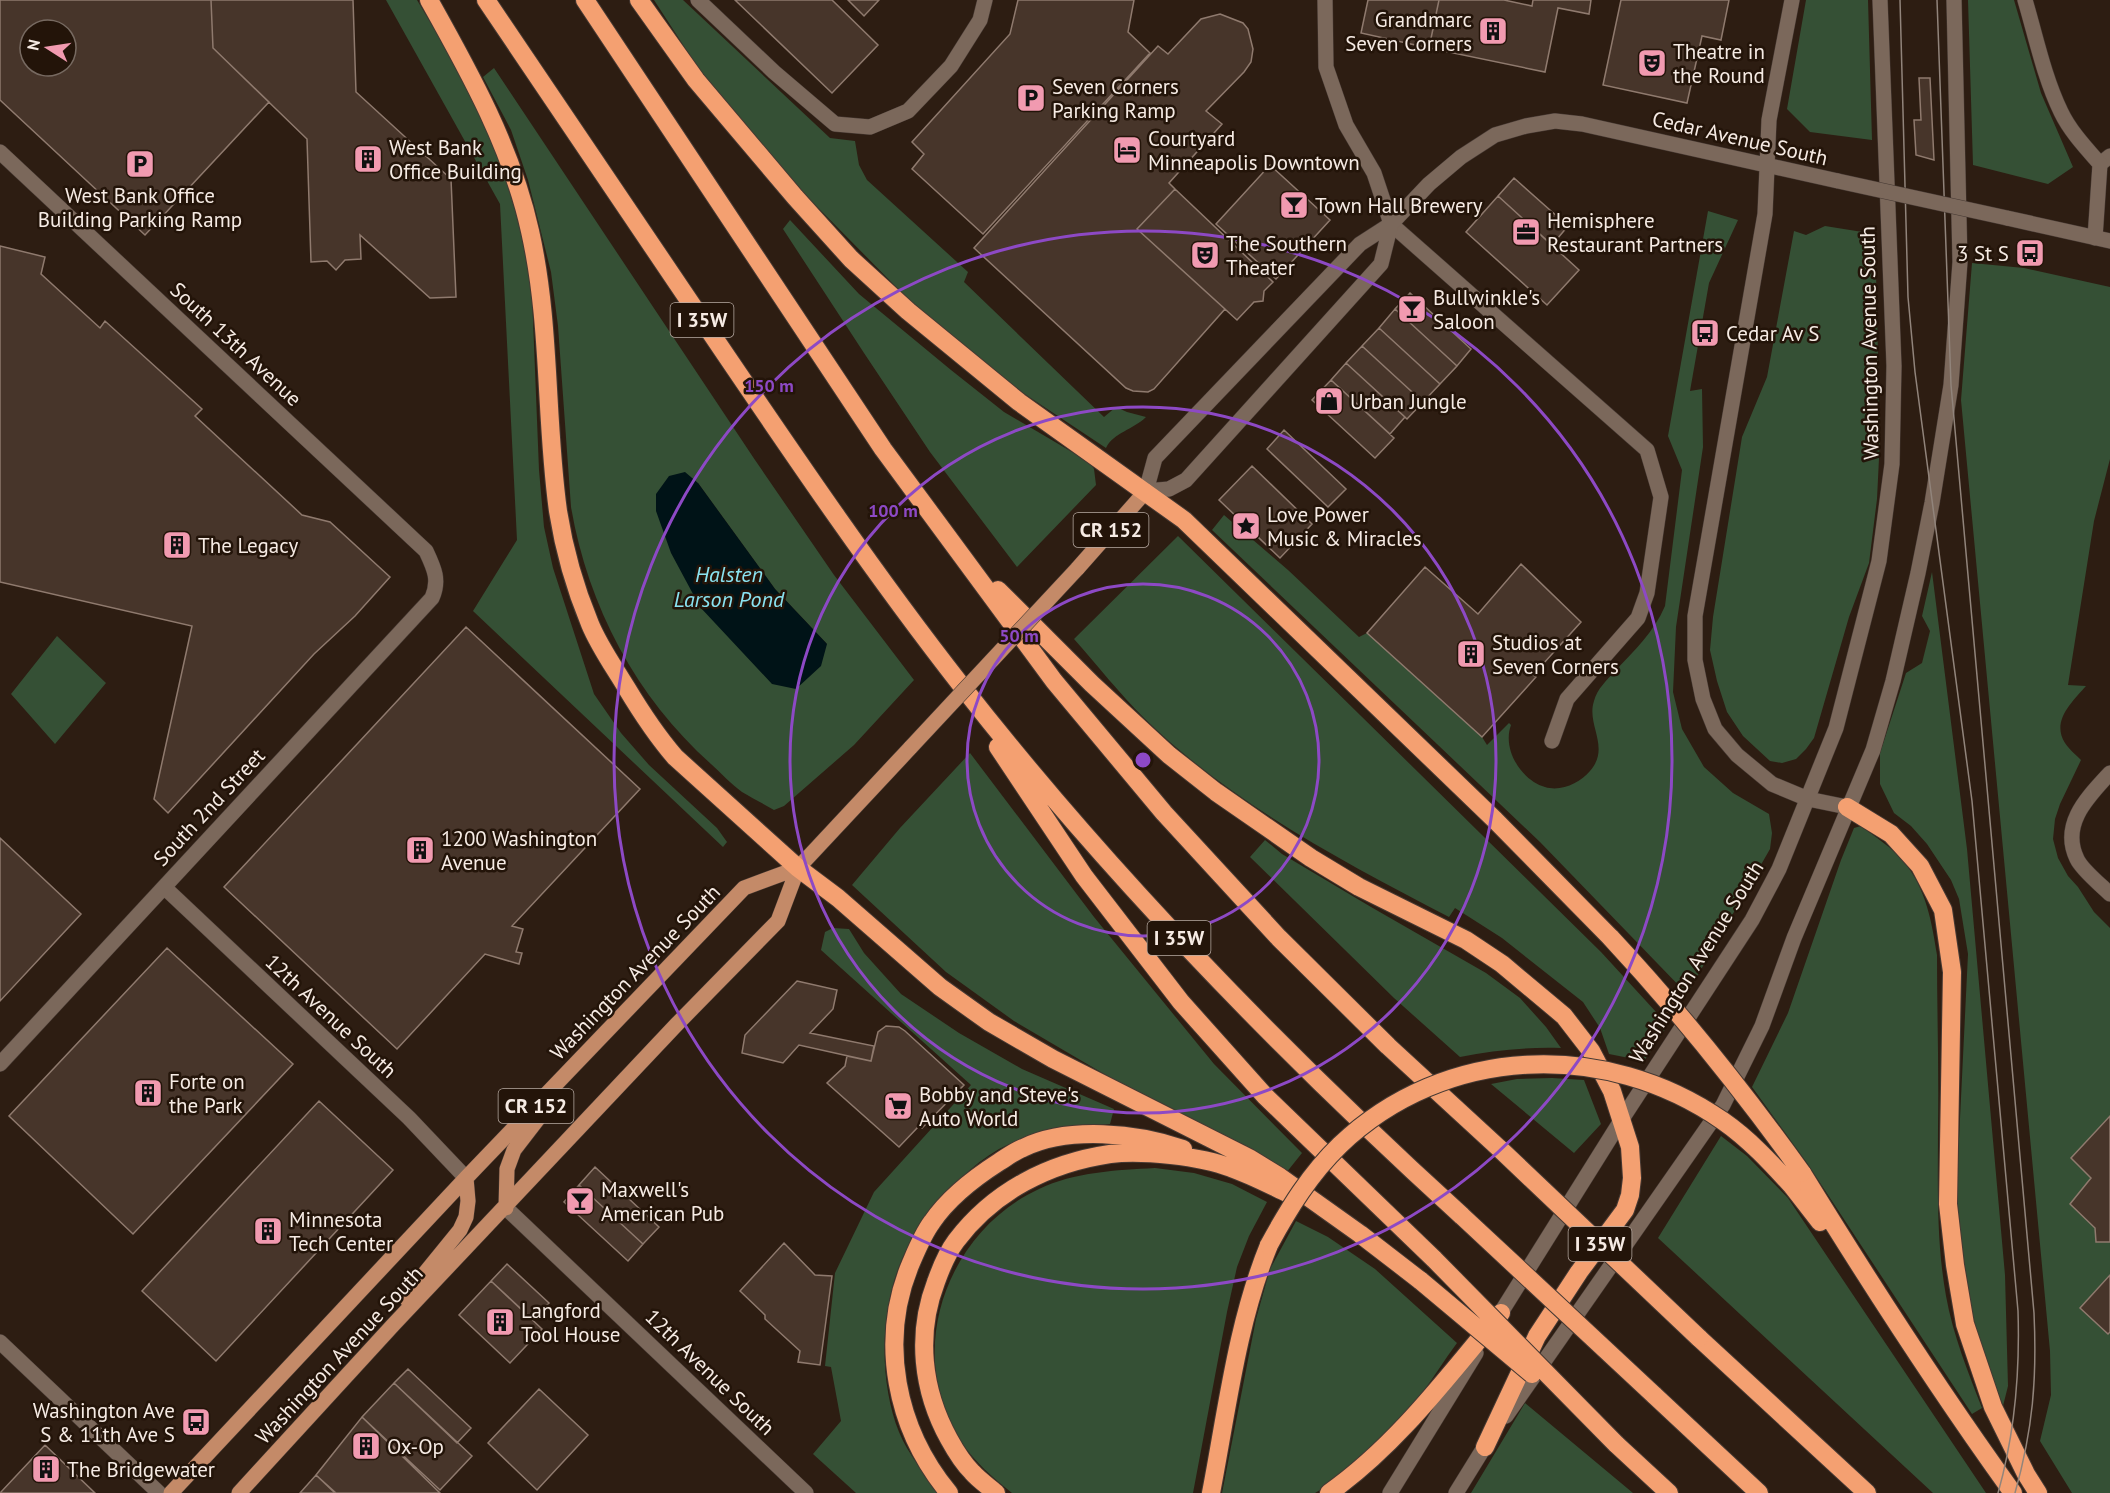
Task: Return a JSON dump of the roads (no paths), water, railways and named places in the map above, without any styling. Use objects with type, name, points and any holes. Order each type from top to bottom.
[{"type":"highway","points":[[429,0],[452,40],[500,136],[519,190],[530,232],[544,324],[558,511],[570,568],[590,626],[645,720],[660,740],[675,757],[798,868],[838,898],[940,987],[989,1022],[1061,1063],[1249,1158],[1280,1177],[1389,1255],[1616,1444],[1670,1493]]},
{"type":"highway","name":"I 35W","points":[[486,0],[838,520],[923,636],[1003,737],[1082,831],[1193,954],[1377,1138],[1759,1493]]},
{"type":"highway","name":"I 35W","points":[[585,0],[883,449],[1054,681],[1164,813],[1279,938],[1388,1046],[1867,1493]]},
{"type":"highway","points":[[639,0],[696,80],[852,259],[908,311],[995,382],[1184,520],[1495,820],[1611,938],[1669,1002],[1762,1118],[1797,1180],[1872,1287],[1956,1414],[2013,1493]]},
{"type":"highway","points":[[936,522],[1013,606],[1092,684],[1169,755],[1215,792],[1311,858],[1359,887],[1466,940],[1502,964],[1549,1002],[1579,1033],[1591,1051],[1612,1091],[1622,1119],[1632,1162],[1631,1186],[1625,1210],[1579,1272],[1538,1336],[1485,1446]]},
{"type":"highway","points":[[923,636],[1084,876],[1181,1002],[1265,1096],[1434,1259],[1616,1444]]},
{"type":"highway","points":[[1847,807],[1891,834],[1920,866],[1942,910],[1952,972],[1948,1204],[1955,1265],[1965,1324],[1989,1397],[2026,1474],[2038,1493]]},
{"type":"highway","points":[[1210,1493],[1246,1316],[1257,1274],[1269,1245],[1293,1201],[1340,1145],[1358,1130],[1409,1096],[1450,1079],[1498,1067],[1544,1064],[1590,1067],[1618,1072],[1656,1084],[1703,1108],[1724,1121],[1797,1180]]},
{"type":"highway","points":[[949,1493],[935,1476],[918,1446],[905,1414],[897,1386],[894,1330],[910,1264],[931,1223],[947,1204],[981,1173],[1023,1147],[1053,1138],[1114,1135],[1160,1141],[1229,1167],[1325,1209]]},
{"type":"highway","points":[[996,1493],[970,1471],[949,1439],[939,1420],[924,1365],[923,1336],[927,1310],[943,1265],[955,1243],[978,1216],[999,1197],[1026,1180],[1059,1165],[1113,1154],[1167,1154],[1229,1167]]},
{"type":"highway","points":[[1329,1493],[1378,1453],[1411,1419],[1501,1313]]},
{"type":"main road","name":"Washington Avenue South","points":[[239,1493],[394,1324],[506,1208],[677,1024],[778,921],[798,868],[1077,569],[1146,491]]},
{"type":"main road","name":"Washington Avenue South","points":[[171,1493],[466,1178],[744,888],[798,868]]},
{"type":"main road","points":[[506,1208],[507,1169],[514,1150],[599,1041]]},
{"type":"main road","points":[[394,1324],[425,1273],[460,1230],[466,1217],[468,1200],[466,1178]]},
{"type":"street","points":[[698,0],[774,72],[835,124],[870,127],[908,111],[951,66],[980,20],[985,0]]},
{"type":"street","points":[[1325,0],[1326,67],[1346,125],[1374,173],[1391,224],[1647,450],[1661,497],[1647,593],[1638,618],[1567,699],[1552,741]]},
{"type":"street","points":[[1792,0],[1768,120],[1766,214],[1695,615],[1695,660],[1703,699],[1715,729],[1737,755],[1772,784],[1808,799],[1847,807]]},
{"type":"street","name":"Washington Avenue South","points":[[1390,1493],[1622,1119],[1752,920],[1779,868],[1836,728],[1879,561],[1892,464],[1894,366],[1880,0]]},
{"type":"street","points":[[1456,1493],[1485,1446],[1723,1105],[1757,1035],[1847,807],[1873,750],[1893,681],[1932,503],[1951,385],[1960,262],[1954,0]]},
{"type":"street","points":[[2025,0],[2045,70],[2061,113],[2076,135],[2105,160],[2103,239]]},
{"type":"street","name":"Cedar Avenue South","points":[[1391,224],[1429,184],[1461,158],[1495,135],[1555,121],[1582,123],[2103,239]]},
{"type":"street","name":"South 13th Avenue","points":[[0,152],[426,551],[437,573]]},
{"type":"street","name":"CR 152","points":[[1146,491],[1169,489],[1186,480],[1381,264],[1391,224]]},
{"type":"street","name":"Washington Avenue South","points":[[1146,491],[1155,458],[1360,244],[1391,224]]},
{"type":"street","name":"South 2nd Street","points":[[0,1064],[432,598],[437,573]]},
{"type":"street","points":[[2110,773],[2085,800],[2076,816],[2071,839],[2078,861],[2110,894]]},
{"type":"street","name":"12th Avenue South","points":[[164,887],[401,1110],[466,1178]]},
{"type":"street","name":"12th Avenue South","points":[[506,1208],[806,1493]]},
{"type":"street","points":[[0,1342],[159,1493]]},
{"type":"water","name":"Halsten Larson Pond","points":[[685,472],[698,483],[775,589],[827,644],[821,666],[796,689],[772,684],[700,607],[671,553],[656,511],[656,494],[669,476]]},
{"type":"tram line","points":[[1900,0],[1908,297],[1915,372],[1972,801],[2018,1311],[2015,1403],[2009,1448],[1998,1493]]},
{"type":"tram line","points":[[1937,0],[1951,385],[2034,1313],[2035,1360],[2030,1425],[2015,1493]]},
{"type":"place","name":"Grandmarc Seven Corners","points":[[1493,31]]},
{"type":"place","name":"Theatre in the Round","points":[[1652,63]]},
{"type":"place","name":"Seven Corners Parking Ramp","points":[[1031,98]]},
{"type":"place","name":"Courtyard Minneapolis Downtown","points":[[1127,150]]},
{"type":"place","name":"West Bank Office Building","points":[[368,159]]},
{"type":"place","name":"West Bank Office Building Parking Ramp","points":[[140,164]]},
{"type":"place","name":"Town Hall Brewery","points":[[1294,205]]},
{"type":"place","name":"Hemisphere Restaurant Partners","points":[[1526,232]]},
{"type":"place","name":"3 St S","points":[[2030,253]]},
{"type":"place","name":"The Southern Theater","points":[[1205,255]]},
{"type":"place","name":"Bullwinkle's Saloon","points":[[1412,309]]},
{"type":"place","name":"Cedar Av S","points":[[1705,333]]},
{"type":"place","name":"Urban Jungle","points":[[1329,401]]},
{"type":"place","name":"Love Power Music & Miracles","points":[[1246,526]]},
{"type":"place","name":"The Legacy","points":[[177,545]]},
{"type":"place","name":"Studios at Seven Corners","points":[[1471,654]]},
{"type":"place","name":"1200 Washington Avenue","points":[[420,850]]},
{"type":"place","name":"Forte on the Park","points":[[148,1093]]},
{"type":"place","name":"Bobby and Steve's Auto World","points":[[898,1106]]},
{"type":"place","name":"Maxwell's American Pub","points":[[580,1201]]},
{"type":"place","name":"Minnesota Tech Center","points":[[268,1231]]},
{"type":"place","name":"Langford Tool House","points":[[500,1322]]},
{"type":"place","name":"Washington Ave S & 11th Ave S","points":[[196,1422]]},
{"type":"place","name":"Ox-Op","points":[[366,1446]]},
{"type":"place","name":"The Bridgewater","points":[[46,1469]]}]
